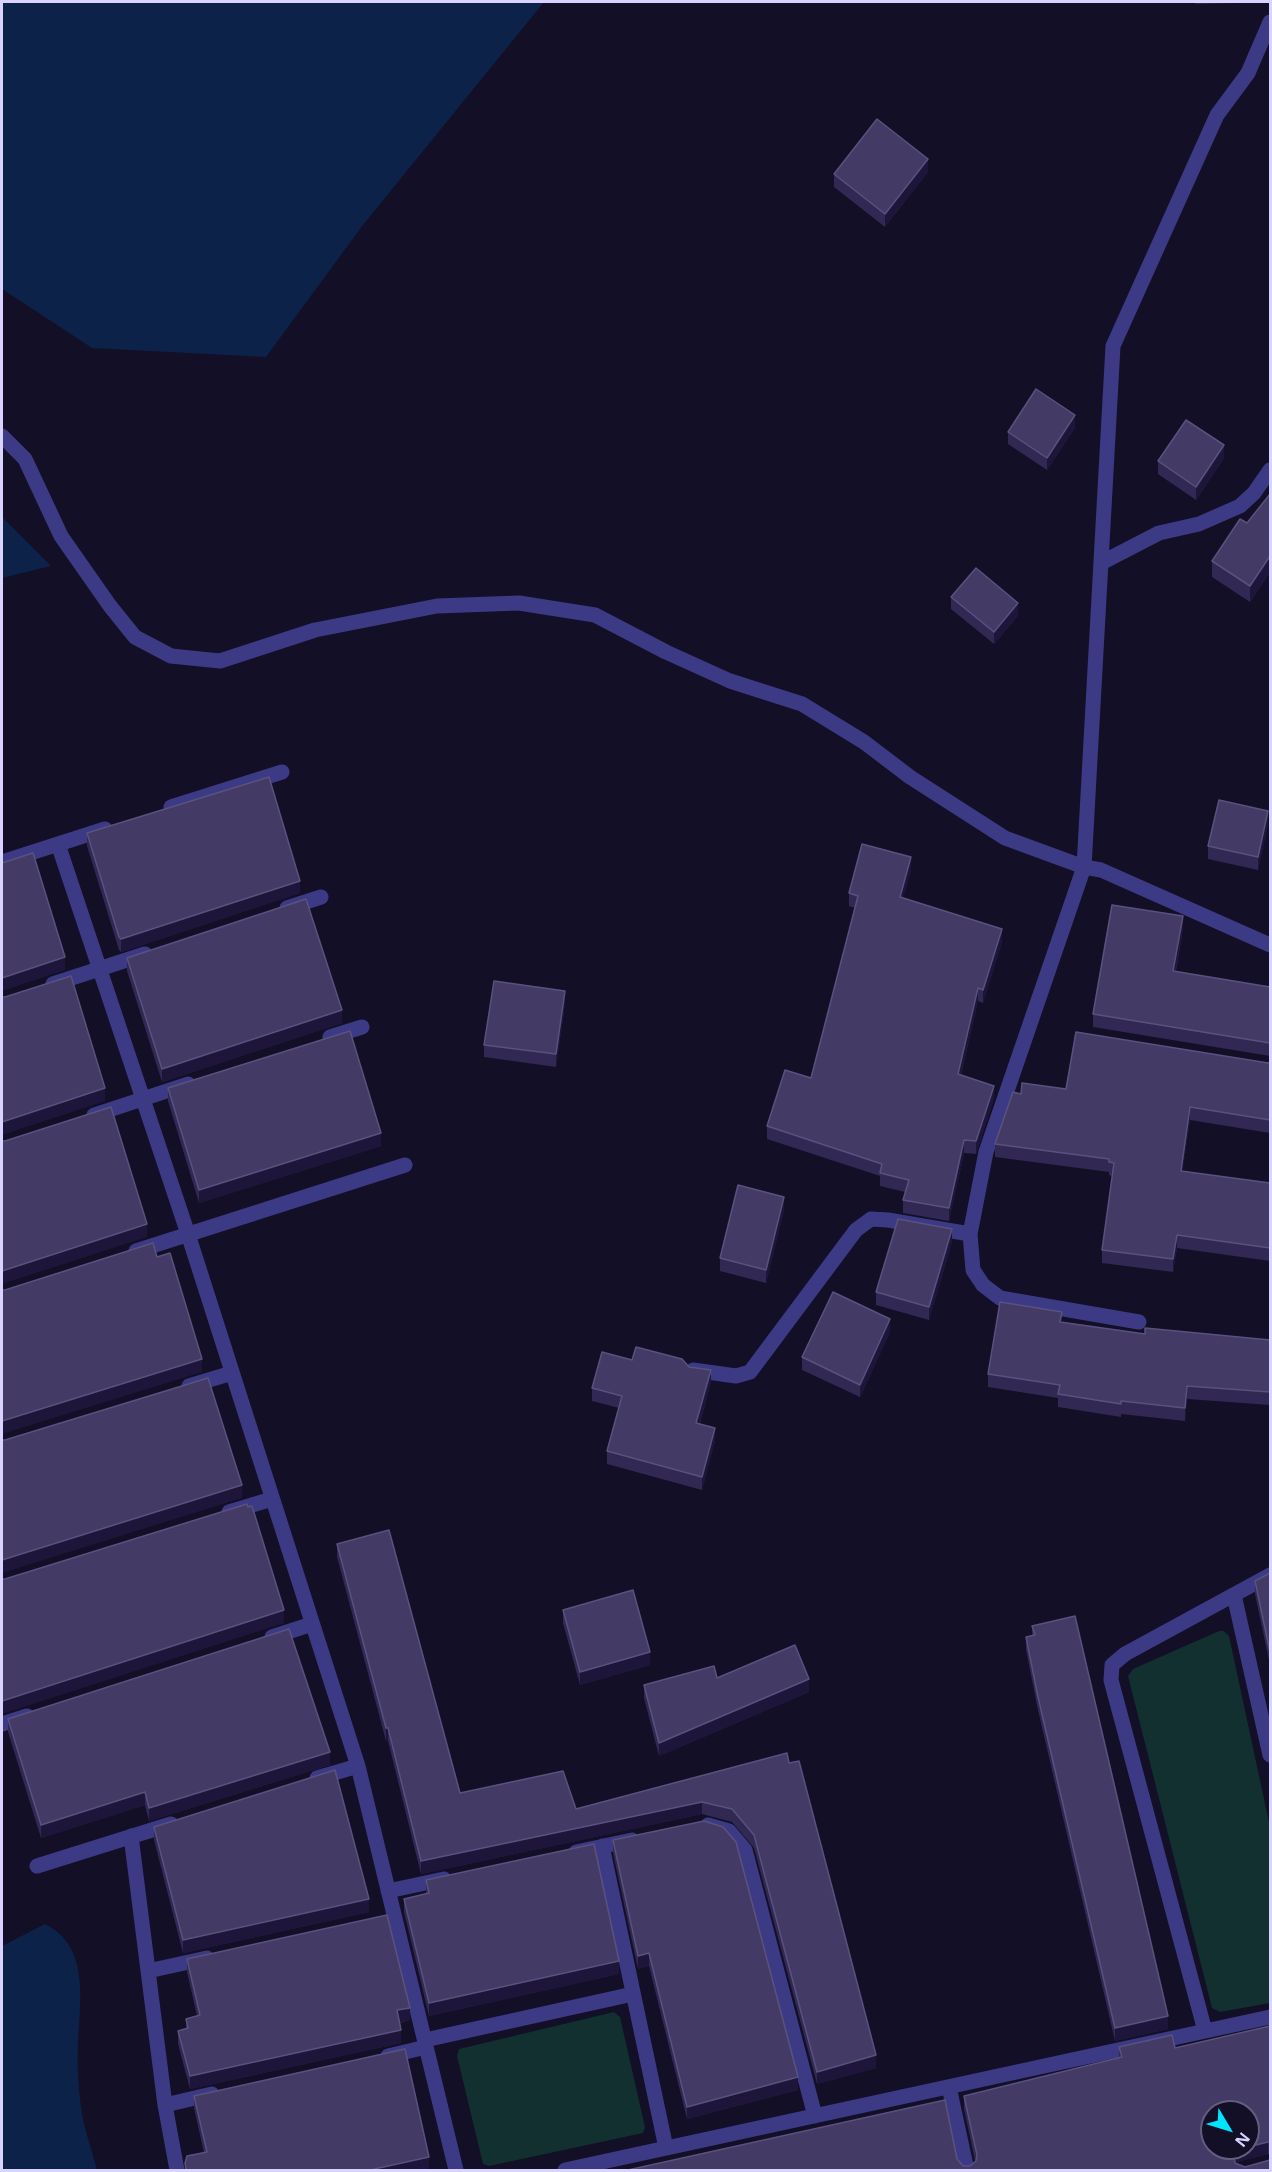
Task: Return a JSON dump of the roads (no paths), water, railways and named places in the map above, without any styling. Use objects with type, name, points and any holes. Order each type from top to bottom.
[{"type":"street","points":[[1139,1322],[1000,1298],[983,1285],[974,1270],[970,1234],[986,1152],[1084,867],[1113,346],[1217,115],[1248,73],[1270,22]]},
{"type":"street","points":[[2,436],[25,459],[61,536],[110,606],[135,637],[171,656],[220,661],[315,630],[437,606],[519,603],[595,615],[666,652],[730,681],[802,704],[864,742],[910,777],[1005,838],[1084,867],[1101,870],[1270,945]]},
{"type":"street","points":[[1101,563],[1159,533],[1199,524],[1240,506],[1254,493],[1270,470]]},
{"type":"street","points":[[159,811],[282,772]]},
{"type":"street","points":[[2,862],[114,826]]},
{"type":"street","points":[[58,844],[188,1234],[358,1766],[388,1891],[389,1917],[425,2044],[456,2170]]},
{"type":"street","points":[[277,911],[321,897]]},
{"type":"street","points":[[34,990],[155,951]]},
{"type":"street","points":[[318,1041],[362,1027]]},
{"type":"street","points":[[78,1120],[198,1080]]},
{"type":"street","points":[[122,1256],[405,1165]]},
{"type":"street","points":[[692,1370],[736,1376],[750,1371],[856,1230],[872,1219],[970,1234]]},
{"type":"street","points":[[177,1390],[232,1373]]},
{"type":"street","points":[[216,1516],[272,1499]]},
{"type":"street","points":[[1205,2031],[1111,1680],[1112,1665],[1125,1654],[1270,1575]]},
{"type":"street","points":[[1234,1595],[1270,1755]]},
{"type":"street","points":[[257,1642],[312,1624]]},
{"type":"street","points":[[2,1724],[46,1709]]},
{"type":"street","points":[[301,1783],[358,1766]]},
{"type":"street","points":[[37,1866],[187,1819]]},
{"type":"street","points":[[693,1827],[704,1824],[729,1831],[745,1850],[815,2116]]},
{"type":"street","points":[[131,1836],[165,2105],[177,2170]]},
{"type":"street","points":[[557,1856],[648,1837]]},
{"type":"street","points":[[602,1846],[666,2148]]},
{"type":"street","points":[[388,1891],[456,1877]]},
{"type":"street","points":[[148,1971],[226,1953]]},
{"type":"street","points":[[369,2060],[425,2044],[633,1994]]},
{"type":"street","points":[[568,2170],[1270,2017]]},
{"type":"street","points":[[949,2087],[967,2170]]},
{"type":"street","points":[[165,2105],[222,2092]]},
{"type":"water","points":[[2,2],[544,2],[363,225],[266,357],[92,348],[2,289]]},
{"type":"water","points":[[2,517],[51,566],[2,578]]},
{"type":"water","points":[[45,1924],[60,1934],[70,1947],[80,1979],[79,2093],[97,2170],[2,2170],[2,1946]]}]
